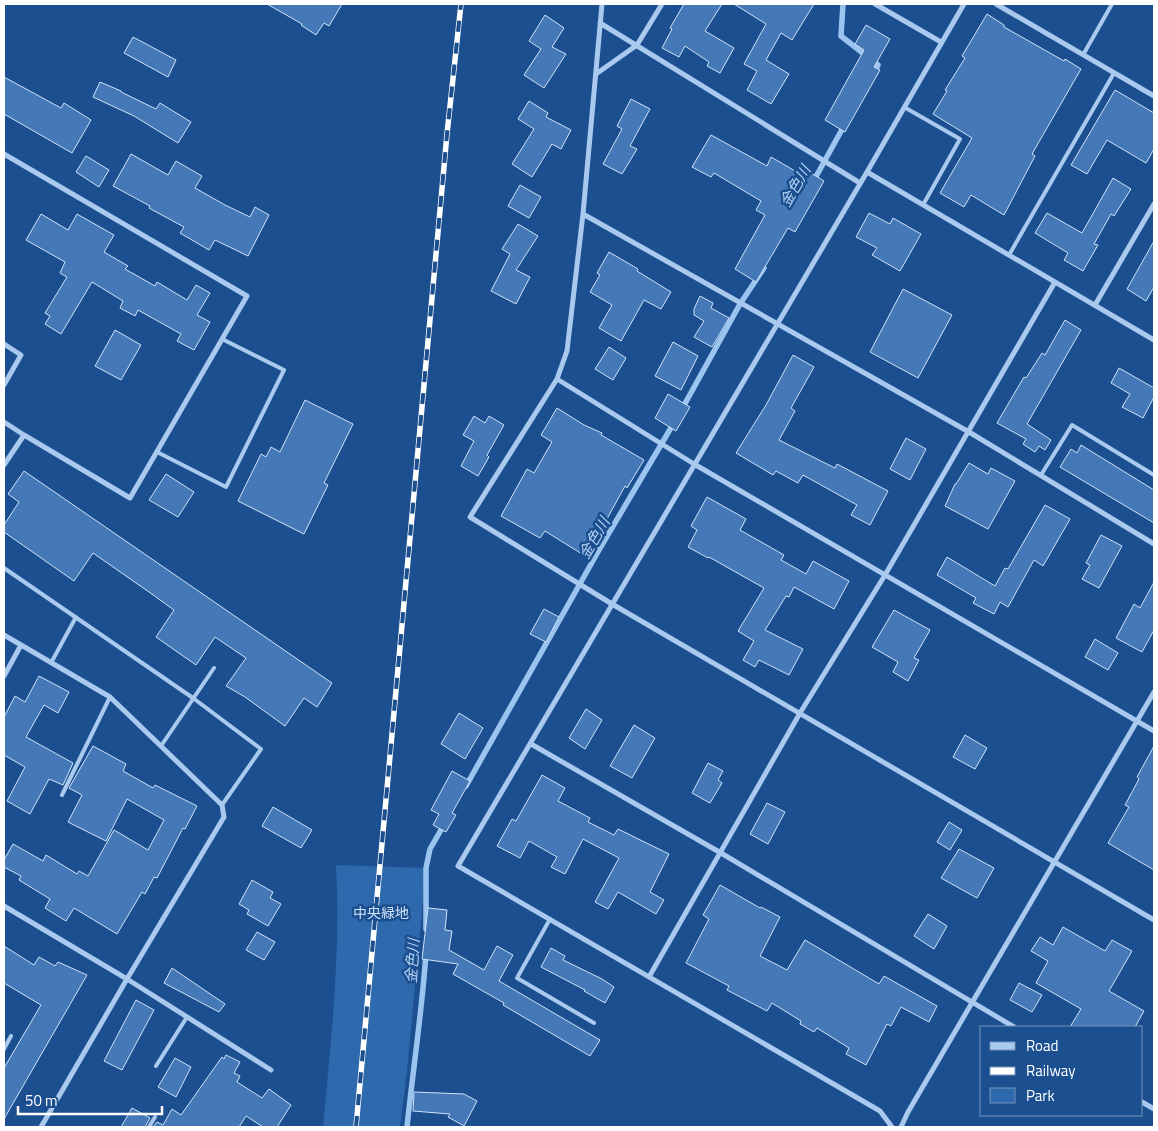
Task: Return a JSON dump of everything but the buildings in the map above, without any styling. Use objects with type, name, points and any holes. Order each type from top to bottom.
[{"type":"street","points":[[602,4],[583,214],[567,352],[557,379],[470,518],[612,604],[1154,920]]},
{"type":"street","points":[[596,74],[638,46],[662,4]]},
{"type":"street","points":[[876,4],[941,42]]},
{"type":"street","points":[[892,1127],[880,1111],[458,866],[964,4]]},
{"type":"street","points":[[996,4],[1154,96]]},
{"type":"street","points":[[600,23],[860,183]]},
{"type":"street","points":[[4,154],[247,296],[130,498],[4,422]]},
{"type":"street","points":[[866,172],[1154,340]]},
{"type":"street","points":[[1095,305],[1154,204]]},
{"type":"street","points":[[583,214],[969,432],[1154,544]]},
{"type":"street","points":[[649,977],[800,713],[885,575],[1055,282]]},
{"type":"street","points":[[4,344],[21,354],[4,386]]},
{"type":"street","points":[[557,379],[694,464],[1154,731]]},
{"type":"street","points":[[4,465],[24,435]]},
{"type":"street","points":[[4,635],[110,697],[222,805],[224,817],[41,1127]]},
{"type":"street","points":[[4,676],[21,646]]},
{"type":"street","points":[[901,1127],[1154,692]]},
{"type":"street","points":[[531,744],[1012,1026]]},
{"type":"street","points":[[4,906],[127,979],[271,1070]]},
{"type":"street","points":[[1143,1103],[1154,1109]]},
{"type":"lane","points":[[1083,54],[1112,4]]},
{"type":"lane","points":[[1009,255],[1114,73]]},
{"type":"lane","points":[[904,107],[960,139],[922,205]]},
{"type":"lane","points":[[157,452],[226,487],[284,370],[222,340]]},
{"type":"lane","points":[[1041,475],[1072,424],[1154,475]]},
{"type":"lane","points":[[4,568],[193,698],[261,749],[222,805]]},
{"type":"lane","points":[[51,663],[76,617]]},
{"type":"lane","points":[[161,746],[214,668]]},
{"type":"lane","points":[[62,795],[110,697]]},
{"type":"lane","points":[[550,919],[517,978],[594,1023]]},
{"type":"lane","points":[[156,1066],[188,1017]]},
{"type":"lane","points":[[4,1049],[11,1036]]},
{"type":"lane","points":[[149,1127],[155,1117]]},
{"type":"green space","name":"中央緑地","points":[[336,865],[426,868],[400,1127],[323,1127],[336,963]]},
{"type":"waterway","name":"金色川","points":[[843,4],[841,36],[878,65],[873,75]]},
{"type":"waterway","name":"金色川","points":[[813,182],[845,124]]},
{"type":"waterway","name":"金色川","points":[[682,409],[740,304],[764,268]]},
{"type":"waterway","name":"金色川","points":[[466,786],[599,550],[675,421]]},
{"type":"waterway","name":"金色川","points":[[426,929],[426,868],[430,849],[445,823]]},
{"type":"waterway","name":"金色川","points":[[407,1127],[426,953]]},
{"type":"railway","points":[[356,1127],[447,134],[461,4]]}]
